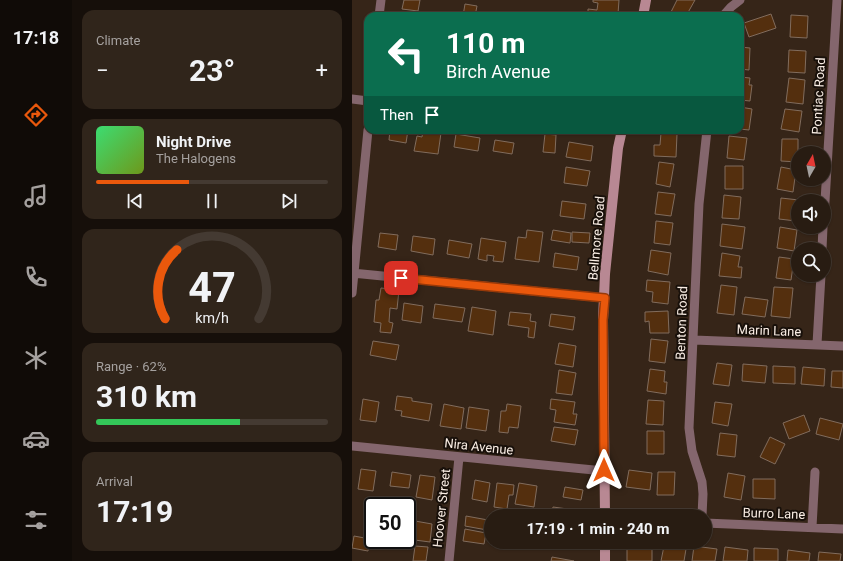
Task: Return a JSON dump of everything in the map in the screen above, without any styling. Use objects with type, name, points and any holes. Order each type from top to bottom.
[{"type":"main road","points":[[644,12],[646,0]]},
{"type":"main road","name":"Bellmore Road","points":[[605,509],[603,320],[605,274],[618,148],[621,134]]},
{"type":"main road","points":[[605,549],[605,561]]},
{"type":"street","points":[[380,12],[381,0]]},
{"type":"street","points":[[727,12],[740,0]]},
{"type":"street","name":"Pontiac Road","points":[[825,194],[837,0]]},
{"type":"street","points":[[352,99],[364,100]]},
{"type":"street","points":[[352,293],[368,134]]},
{"type":"street","name":"Benton Road","points":[[702,509],[702,482],[692,450],[689,428],[699,204],[707,134]]},
{"type":"street","points":[[353,273],[605,298]]},
{"type":"street","points":[[817,344],[821,282]]},
{"type":"street","name":"Marin Lane","points":[[694,340],[843,346]]},
{"type":"street","name":"Nira Avenue","points":[[352,446],[604,470]]},
{"type":"street","name":"Hoover Street","points":[[449,561],[459,457]]},
{"type":"street","points":[[812,527],[815,472]]},
{"type":"street","name":"Burro Lane","points":[[712,523],[843,529]]},
{"type":"building","points":[[404,0],[420,0],[418,11],[402,9]]},
{"type":"building","points":[[593,0],[619,0],[618,12],[588,12],[588,9],[597,10],[598,3],[593,2]]},
{"type":"building","points":[[677,0],[695,0],[688,12],[671,12]]},
{"type":"building","points":[[465,4],[477,6],[476,12],[464,12]]},
{"type":"building","points":[[771,14],[776,28],[749,37],[744,23]]},
{"type":"building","points":[[791,15],[808,16],[807,38],[790,37]]},
{"type":"building","points":[[744,47],[750,48],[749,70],[744,69]]},
{"type":"building","points":[[789,50],[806,51],[805,73],[788,72]]},
{"type":"building","points":[[744,77],[750,78],[749,85],[752,85],[750,101],[744,100]]},
{"type":"building","points":[[789,78],[805,80],[803,104],[786,102]]},
{"type":"building","points":[[744,108],[752,109],[749,130],[744,129]]},
{"type":"building","points":[[785,109],[802,111],[799,132],[781,129]]},
{"type":"building","points":[[390,134],[407,134],[406,143],[389,140]]},
{"type":"building","points":[[422,134],[441,134],[438,154],[414,151],[417,136],[422,137]]},
{"type":"building","points":[[456,134],[480,138],[478,151],[454,147]]},
{"type":"building","points":[[545,134],[556,135],[555,153],[543,152]]},
{"type":"building","points":[[661,134],[677,134],[676,157],[654,156],[654,145],[660,145]]},
{"type":"building","points":[[729,136],[747,138],[744,160],[727,158]]},
{"type":"building","points":[[782,139],[798,139],[798,146],[791,146],[791,162],[781,161]]},
{"type":"building","points":[[495,140],[514,143],[512,154],[493,151]]},
{"type":"building","points":[[569,142],[593,146],[591,161],[566,157]]},
{"type":"building","points":[[659,162],[674,164],[670,187],[656,184]]},
{"type":"building","points":[[725,166],[743,166],[743,189],[725,189]]},
{"type":"building","points":[[566,167],[590,171],[587,186],[564,183]]},
{"type":"building","points":[[781,167],[791,169],[791,186],[794,186],[793,192],[777,189]]},
{"type":"building","points":[[658,192],[675,194],[671,216],[655,214]]},
{"type":"building","points":[[724,195],[741,197],[739,219],[722,218]]},
{"type":"building","points":[[781,198],[791,199],[791,220],[779,219]]},
{"type":"building","points":[[562,201],[586,204],[584,219],[560,216]]},
{"type":"building","points":[[656,221],[673,223],[670,245],[654,243]]},
{"type":"building","points":[[722,224],[745,227],[742,249],[720,246]]},
{"type":"building","points":[[780,227],[791,229],[791,234],[796,234],[795,242],[791,242],[791,250],[777,248]]},
{"type":"building","points":[[527,230],[543,232],[539,262],[515,259],[518,237],[526,238]]},
{"type":"building","points":[[553,230],[571,233],[570,243],[551,240]]},
{"type":"building","points":[[572,232],[590,233],[589,243],[572,242]]},
{"type":"building","points":[[380,233],[398,235],[396,250],[378,247]]},
{"type":"building","points":[[413,236],[435,239],[433,255],[411,251]]},
{"type":"building","points":[[481,238],[506,242],[503,262],[493,261],[494,256],[487,255],[487,261],[478,259]]},
{"type":"building","points":[[449,240],[472,244],[469,258],[447,254]]},
{"type":"building","points":[[651,250],[671,253],[668,275],[648,271]]},
{"type":"building","points":[[555,253],[579,257],[577,270],[553,267]]},
{"type":"building","points":[[722,253],[740,256],[738,267],[742,267],[741,278],[719,276]]},
{"type":"building","points":[[779,257],[791,259],[791,280],[776,278]]},
{"type":"building","points":[[647,280],[670,282],[668,304],[652,302],[653,292],[646,291]]},
{"type":"building","points":[[721,285],[737,287],[734,315],[717,313]]},
{"type":"building","points":[[774,287],[793,288],[790,318],[771,316]]},
{"type":"building","points":[[381,288],[399,290],[397,309],[390,308],[389,322],[393,323],[391,333],[380,332],[381,323],[374,322],[376,300],[379,300]]},
{"type":"building","points":[[745,297],[768,300],[765,317],[742,314]]},
{"type":"building","points":[[404,303],[423,306],[421,323],[402,320]]},
{"type":"building","points":[[435,304],[465,308],[462,322],[433,318]]},
{"type":"building","points":[[472,307],[496,311],[493,335],[468,331]]},
{"type":"building","points":[[668,311],[669,333],[650,333],[649,321],[645,322],[645,312]]},
{"type":"building","points":[[510,312],[531,314],[530,321],[536,322],[534,338],[528,337],[529,328],[508,325]]},
{"type":"building","points":[[551,314],[575,317],[573,330],[549,326]]},
{"type":"building","points":[[651,339],[668,341],[665,363],[649,361]]},
{"type":"building","points":[[373,341],[399,345],[396,360],[370,355]]},
{"type":"building","points":[[559,343],[576,346],[573,367],[555,364]]},
{"type":"building","points":[[717,363],[732,365],[729,386],[713,384]]},
{"type":"building","points":[[743,364],[767,366],[765,383],[742,381]]},
{"type":"building","points":[[773,366],[795,367],[795,384],[773,383]]},
{"type":"building","points":[[803,367],[825,369],[824,386],[801,384]]},
{"type":"building","points":[[650,369],[665,371],[664,382],[667,382],[666,394],[647,391]]},
{"type":"building","points":[[559,370],[576,373],[572,395],[556,393]]},
{"type":"building","points":[[832,371],[843,371],[843,388],[831,387]]},
{"type":"building","points":[[397,396],[412,398],[412,401],[432,404],[429,421],[401,416],[402,411],[395,410]]},
{"type":"building","points":[[363,399],[379,402],[376,422],[360,420]]},
{"type":"building","points":[[551,399],[575,402],[573,414],[577,414],[575,425],[554,422],[556,410],[550,409]]},
{"type":"building","points":[[648,400],[664,401],[663,425],[646,424]]},
{"type":"building","points":[[715,402],[732,404],[728,426],[712,423]]},
{"type":"building","points":[[444,404],[464,408],[461,429],[440,426]]},
{"type":"building","points":[[507,404],[521,406],[518,428],[509,427],[508,433],[499,432],[501,411],[506,411]]},
{"type":"building","points":[[469,407],[489,410],[486,431],[466,428]]},
{"type":"building","points":[[804,415],[810,431],[789,439],[783,423]]},
{"type":"building","points":[[820,418],[843,424],[839,440],[816,434]]},
{"type":"building","points":[[554,427],[578,430],[575,445],[551,441]]},
{"type":"building","points":[[647,431],[664,431],[664,454],[647,454]]},
{"type":"building","points":[[720,433],[737,435],[735,457],[717,455]]},
{"type":"building","points":[[770,437],[785,444],[775,464],[760,457]]},
{"type":"building","points":[[361,469],[376,471],[373,491],[358,489]]},
{"type":"building","points":[[629,470],[652,473],[650,490],[626,487]]},
{"type":"building","points":[[392,472],[411,475],[409,488],[390,486]]},
{"type":"building","points":[[658,472],[675,472],[674,495],[657,495]]},
{"type":"building","points":[[728,473],[745,476],[741,500],[724,497]]},
{"type":"building","points":[[420,475],[435,477],[432,500],[416,497]]},
{"type":"building","points":[[753,479],[775,479],[775,499],[753,498]]},
{"type":"building","points":[[475,480],[490,483],[487,502],[472,499]]},
{"type":"building","points":[[497,483],[514,485],[513,495],[509,495],[507,509],[494,507]]},
{"type":"building","points":[[519,483],[537,486],[534,507],[515,504]]},
{"type":"building","points":[[565,487],[583,490],[581,500],[563,497]]},
{"type":"building","points":[[553,507],[568,509],[553,509]]},
{"type":"building","points":[[466,516],[484,519],[484,529],[465,526]]},
{"type":"building","points":[[416,521],[432,524],[430,542],[416,540]]},
{"type":"building","points":[[465,529],[484,533],[484,544],[463,541]]},
{"type":"building","points":[[354,536],[364,538],[364,549],[368,549],[368,551],[352,548]]},
{"type":"building","points":[[416,546],[428,547],[426,561],[413,561]]},
{"type":"building","points":[[725,547],[748,550],[747,561],[723,561]]},
{"type":"building","points":[[754,548],[778,549],[778,561],[754,561]]},
{"type":"building","points":[[627,549],[652,549],[652,561],[627,561]]},
{"type":"building","points":[[663,549],[686,549],[684,561],[661,561]]},
{"type":"building","points":[[694,549],[717,549],[715,561],[692,561]]},
{"type":"building","points":[[788,550],[810,553],[809,561],[787,561]]},
{"type":"building","points":[[819,552],[841,554],[840,561],[818,561]]},
{"type":"building","points":[[552,557],[574,561],[551,561]]},
{"type":"route","points":[[401,278],[605,298],[603,320],[604,470]]}]
